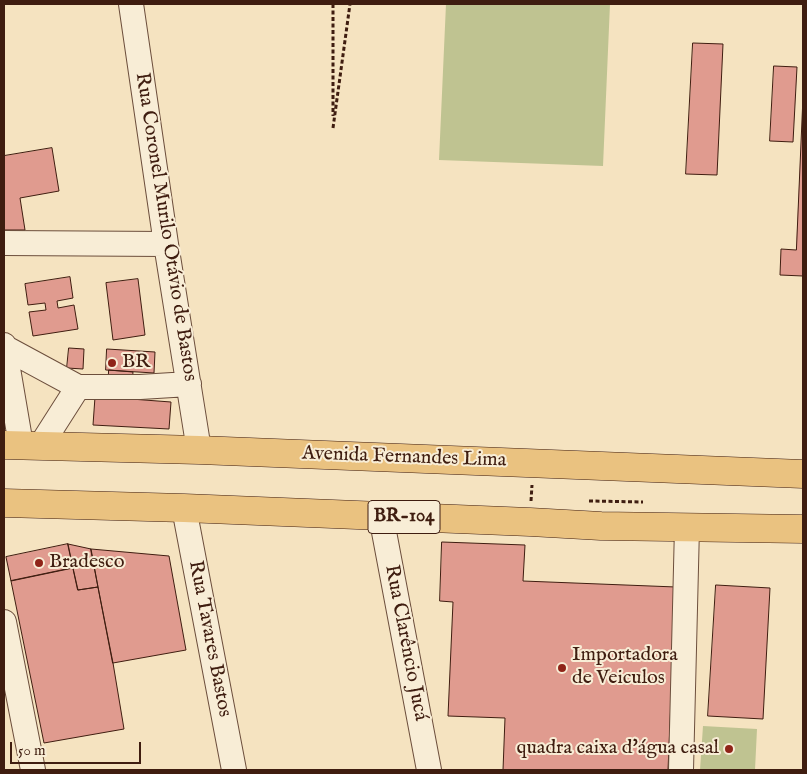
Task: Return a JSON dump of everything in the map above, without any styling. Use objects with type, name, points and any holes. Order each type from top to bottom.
[{"type":"highway","name":"Avenida Fernandes Lima","points":[[22,445],[199,450],[803,474]]},
{"type":"highway","name":"BR-104","points":[[4,503],[184,508],[601,526],[803,529]]},
{"type":"street","name":"Rua Coronel Murilo Otávio de Bastos","points":[[131,4],[166,244],[199,450]]},
{"type":"street","points":[[4,243],[166,244]]},
{"type":"street","points":[[4,346],[78,386],[140,387],[189,384]]},
{"type":"street","points":[[4,346],[22,445]]},
{"type":"street","points":[[22,445],[78,386]]},
{"type":"street","name":"Rua Tavares Bastos","points":[[184,508],[234,770]]},
{"type":"street","name":"Rua Clarêncio Jucá","points":[[381,516],[429,770]]},
{"type":"street","points":[[681,770],[687,528]]},
{"type":"street","points":[[4,622],[32,770]]},
{"type":"path","points":[[333,4],[333,128],[350,4]]},
{"type":"path","points":[[530,522],[533,463]]},
{"type":"green space","points":[[446,4],[610,4],[603,166],[439,160]]},
{"type":"green space","name":"quadra caixa d'água casal","points":[[703,726],[757,729],[755,770],[700,770]]},
{"type":"building","points":[[693,43],[723,44],[717,175],[686,174]]},
{"type":"building","points":[[774,66],[797,67],[793,142],[770,141]]},
{"type":"building","points":[[803,97],[803,276],[780,275],[781,249],[796,250]]},
{"type":"building","points":[[52,148],[59,191],[20,198],[25,230],[4,230],[4,156]]},
{"type":"building","points":[[70,277],[73,298],[57,301],[58,308],[74,305],[78,329],[33,336],[29,312],[46,310],[45,303],[28,305],[25,284]]},
{"type":"building","points":[[138,279],[145,335],[113,340],[106,283]]},
{"type":"building","points":[[69,348],[84,349],[83,369],[67,368]]},
{"type":"building","points":[[107,349],[155,352],[154,373],[106,370]]},
{"type":"building","points":[[109,370],[133,372],[131,399],[171,402],[169,429],[93,425],[95,397],[107,398]]},
{"type":"building","name":"Importadora de Veiculos","points":[[442,542],[525,545],[523,581],[676,587],[668,770],[503,770],[505,718],[448,716],[453,602],[440,601]]},
{"type":"building","name":"Bradesco","points":[[68,544],[73,568],[11,581],[6,557]]},
{"type":"building","points":[[68,544],[91,549],[98,587],[78,590]]},
{"type":"building","points":[[91,549],[169,556],[186,650],[113,663]]},
{"type":"building","points":[[73,568],[78,590],[98,587],[124,729],[44,743],[11,581]]},
{"type":"building","points":[[716,585],[770,588],[763,719],[708,716]]},
{"type":"place","name":"BR","points":[[112,363]]},
{"type":"place","name":"Bradesco","points":[[39,563]]},
{"type":"place","name":"Importadora de Veiculos","points":[[562,668]]},
{"type":"place","name":"quadra caixa d'água casal","points":[[729,749]]}]
